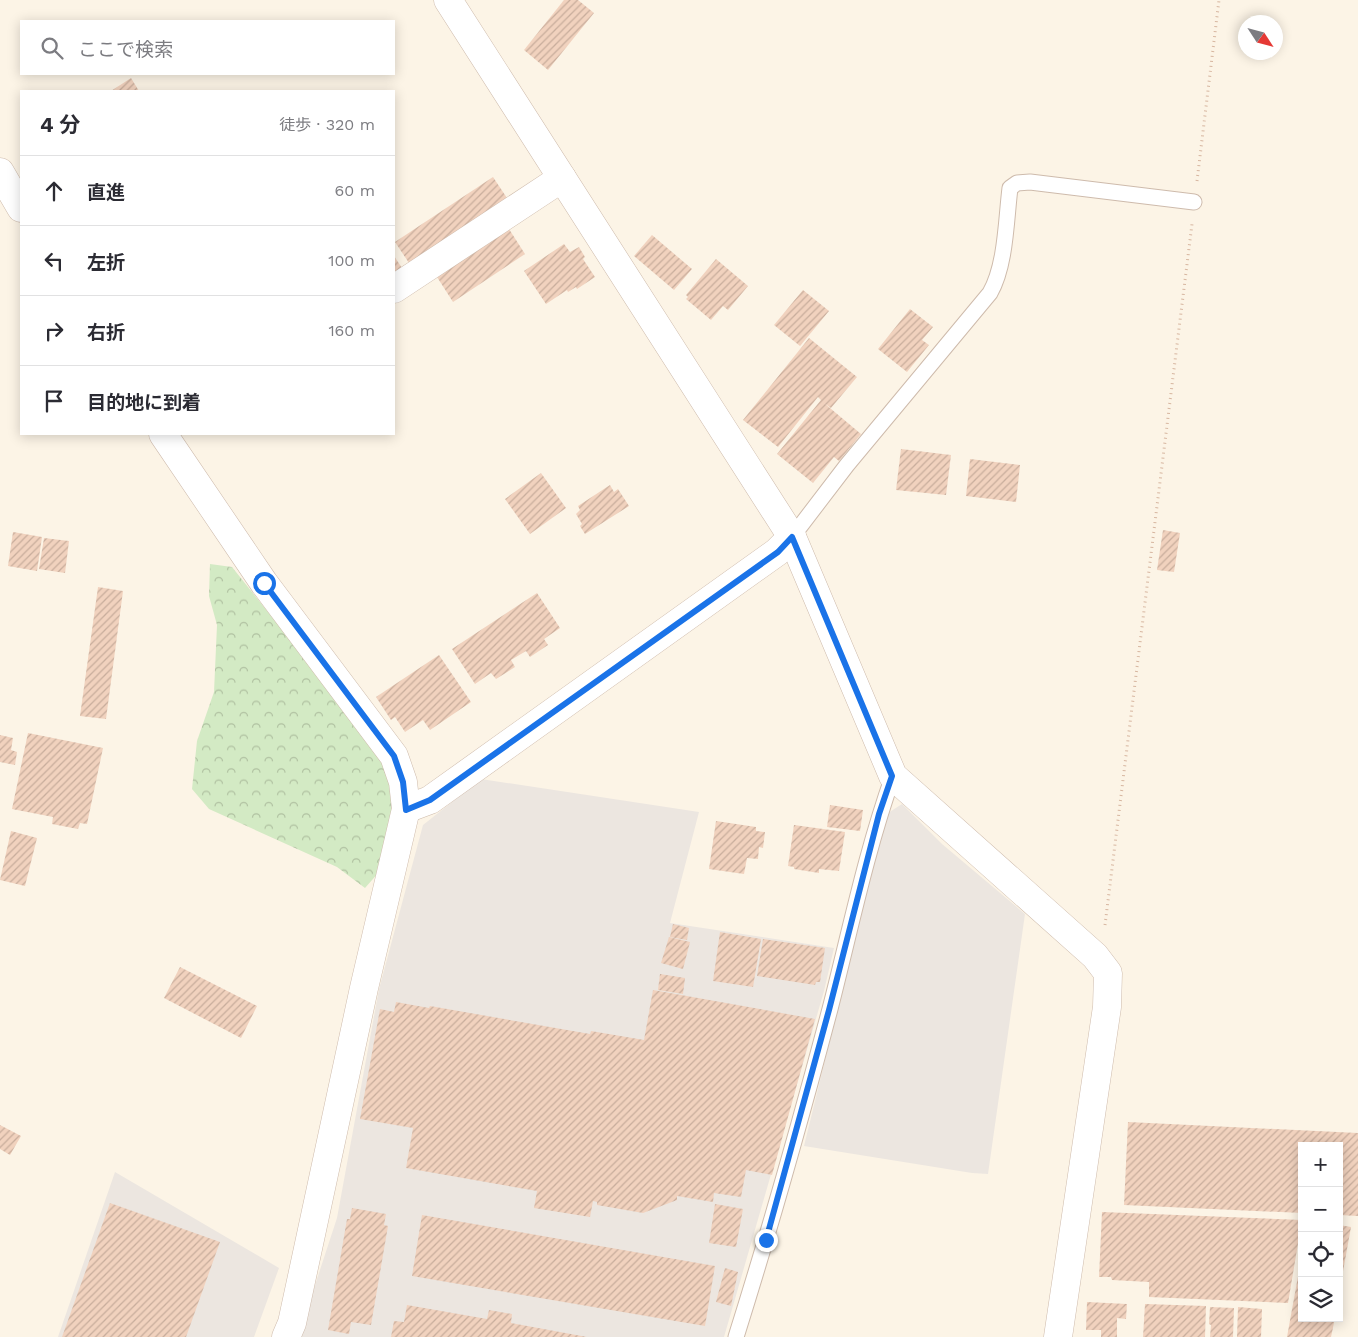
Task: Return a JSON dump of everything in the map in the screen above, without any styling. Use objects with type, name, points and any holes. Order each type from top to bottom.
[{"type":"street","points":[[448,0],[792,537],[892,776],[1095,956],[1108,972],[1108,1007],[1058,1337]]},
{"type":"street","points":[[0,172],[20,206]]},
{"type":"street","points":[[395,288],[562,178]]},
{"type":"street","points":[[168,436],[264,583],[394,756],[403,782],[406,810],[364,988],[292,1323],[286,1337]]},
{"type":"street","points":[[406,810],[430,800],[778,552],[792,537]]},
{"type":"lane","points":[[792,537],[847,465],[990,292],[1000,269],[1010,188],[1016,183],[1030,182],[1194,202]]},
{"type":"lane","points":[[736,1337],[774,1212],[829,1010],[879,814],[892,776]]},
{"type":"path","points":[[1095,956],[1103,938],[1219,0]]},
{"type":"shaded area","points":[[481,779],[699,812],[670,923],[834,948],[824,991],[724,1337],[298,1337],[337,1218],[379,989],[423,825]]},
{"type":"shaded area","points":[[902,804],[942,844],[1025,914],[988,1174],[804,1146],[885,815]]},
{"type":"shaded area","points":[[115,1172],[279,1268],[254,1337],[58,1337]]},
{"type":"green space","points":[[210,564],[232,567],[328,687],[388,768],[393,797],[388,844],[380,871],[365,888],[337,867],[209,809],[192,789],[197,741],[214,692],[217,625],[209,596]]},
{"type":"building","points":[[564,0],[578,0],[594,13],[548,70],[524,50]]},
{"type":"building","points":[[131,78],[138,90],[113,90]]},
{"type":"building","points":[[493,177],[509,201],[411,266],[395,242]]},
{"type":"building","points":[[509,229],[525,254],[453,302],[437,277]]},
{"type":"building","points":[[652,235],[692,269],[674,290],[634,256]]},
{"type":"building","points":[[564,244],[570,252],[579,247],[585,257],[583,259],[595,277],[577,289],[576,287],[568,292],[567,290],[546,304],[524,271]]},
{"type":"building","points":[[395,258],[406,274],[395,281]]},
{"type":"building","points":[[716,259],[748,286],[728,310],[723,306],[711,320],[686,299],[688,297],[686,295]]},
{"type":"building","points":[[803,290],[829,311],[800,346],[774,325]]},
{"type":"building","points":[[910,309],[933,327],[922,340],[929,345],[907,372],[878,349]]},
{"type":"building","points":[[809,338],[857,377],[831,408],[824,403],[861,434],[839,461],[834,457],[813,483],[777,454],[821,400],[818,397],[778,447],[743,420]]},
{"type":"building","points":[[901,449],[951,455],[946,495],[896,490]]},
{"type":"building","points":[[970,459],[1020,465],[1016,502],[966,496]]},
{"type":"building","points":[[541,473],[566,508],[530,534],[505,499]]},
{"type":"building","points":[[610,485],[614,492],[618,489],[629,506],[585,534],[576,514],[580,510],[578,506]]},
{"type":"building","points":[[1163,530],[1180,533],[1174,572],[1157,570]]},
{"type":"building","points":[[13,532],[42,537],[37,571],[8,566]]},
{"type":"building","points":[[44,538],[69,541],[65,573],[39,569]]},
{"type":"building","points":[[98,587],[123,591],[106,719],[80,716]]},
{"type":"building","points":[[537,593],[560,628],[544,639],[548,645],[530,657],[526,651],[511,660],[515,667],[496,679],[491,673],[475,684],[452,649]]},
{"type":"building","points":[[439,655],[471,702],[430,730],[423,720],[405,732],[395,717],[391,720],[376,697]]},
{"type":"building","points":[[28,733],[103,748],[87,824],[80,823],[78,829],[52,824],[53,817],[12,809]]},
{"type":"building","points":[[0,735],[13,738],[11,750],[17,752],[15,765],[0,762]]},
{"type":"building","points":[[830,805],[863,810],[860,831],[827,827]]},
{"type":"building","points":[[716,821],[756,827],[756,831],[765,832],[763,848],[759,847],[758,859],[747,858],[744,874],[709,869]]},
{"type":"building","points":[[794,825],[845,832],[839,871],[819,869],[819,873],[794,869],[794,867],[788,866]]},
{"type":"building","points":[[11,831],[37,838],[25,886],[0,880]]},
{"type":"building","points":[[673,924],[689,928],[687,940],[670,937]]},
{"type":"building","points":[[720,932],[761,939],[753,987],[713,981]]},
{"type":"building","points":[[669,937],[690,942],[683,969],[661,963]]},
{"type":"building","points":[[763,939],[825,948],[820,982],[816,982],[815,985],[757,976]]},
{"type":"building","points":[[180,967],[257,1006],[241,1038],[164,998]]},
{"type":"building","points":[[660,974],[685,978],[683,994],[658,990]]},
{"type":"building","points":[[653,990],[815,1019],[772,1175],[746,1170],[741,1197],[714,1193],[713,1202],[677,1196],[677,1200],[643,1213],[597,1205],[597,1202],[593,1201],[590,1217],[534,1208],[537,1191],[406,1168],[413,1128],[360,1119],[380,1009],[394,1012],[396,1002],[429,1008],[430,1006],[590,1034],[591,1031],[644,1040]]},
{"type":"building","points":[[1128,1122],[1358,1133],[1358,1216],[1343,1215],[1343,1142],[1298,1142],[1298,1213],[1124,1205]]},
{"type":"building","points":[[0,1125],[21,1136],[10,1155],[0,1149]]},
{"type":"building","points":[[110,1203],[220,1242],[186,1337],[62,1337]]},
{"type":"building","points":[[715,1204],[743,1209],[736,1247],[709,1243]]},
{"type":"building","points":[[352,1208],[386,1214],[384,1225],[388,1226],[371,1325],[351,1322],[349,1334],[328,1330],[347,1219],[350,1219]]},
{"type":"building","points":[[1102,1212],[1298,1220],[1298,1244],[1288,1303],[1149,1297],[1149,1282],[1112,1280],[1111,1277],[1099,1277]]},
{"type":"building","points":[[422,1215],[715,1266],[705,1326],[412,1276]]},
{"type":"building","points":[[1343,1226],[1351,1227],[1343,1271]]},
{"type":"building","points":[[725,1268],[738,1272],[731,1306],[716,1302]]},
{"type":"building","points":[[1298,1276],[1298,1322],[1334,1322],[1331,1337],[1287,1337]]},
{"type":"building","points":[[1087,1302],[1127,1304],[1126,1319],[1117,1318],[1117,1337],[1101,1337],[1101,1330],[1086,1330]]},
{"type":"building","points":[[1145,1304],[1206,1306],[1205,1337],[1143,1337]]},
{"type":"building","points":[[407,1305],[487,1319],[489,1310],[512,1314],[511,1323],[587,1337],[391,1337],[394,1321],[404,1322]]},
{"type":"building","points":[[1210,1307],[1234,1308],[1233,1337],[1210,1337]]},
{"type":"building","points":[[1238,1307],[1262,1309],[1261,1337],[1237,1337]]},
{"type":"route","points":[[264,583],[394,756],[403,782],[406,810],[430,800],[778,552],[792,537],[892,776],[879,814],[829,1010],[766,1240]]}]
